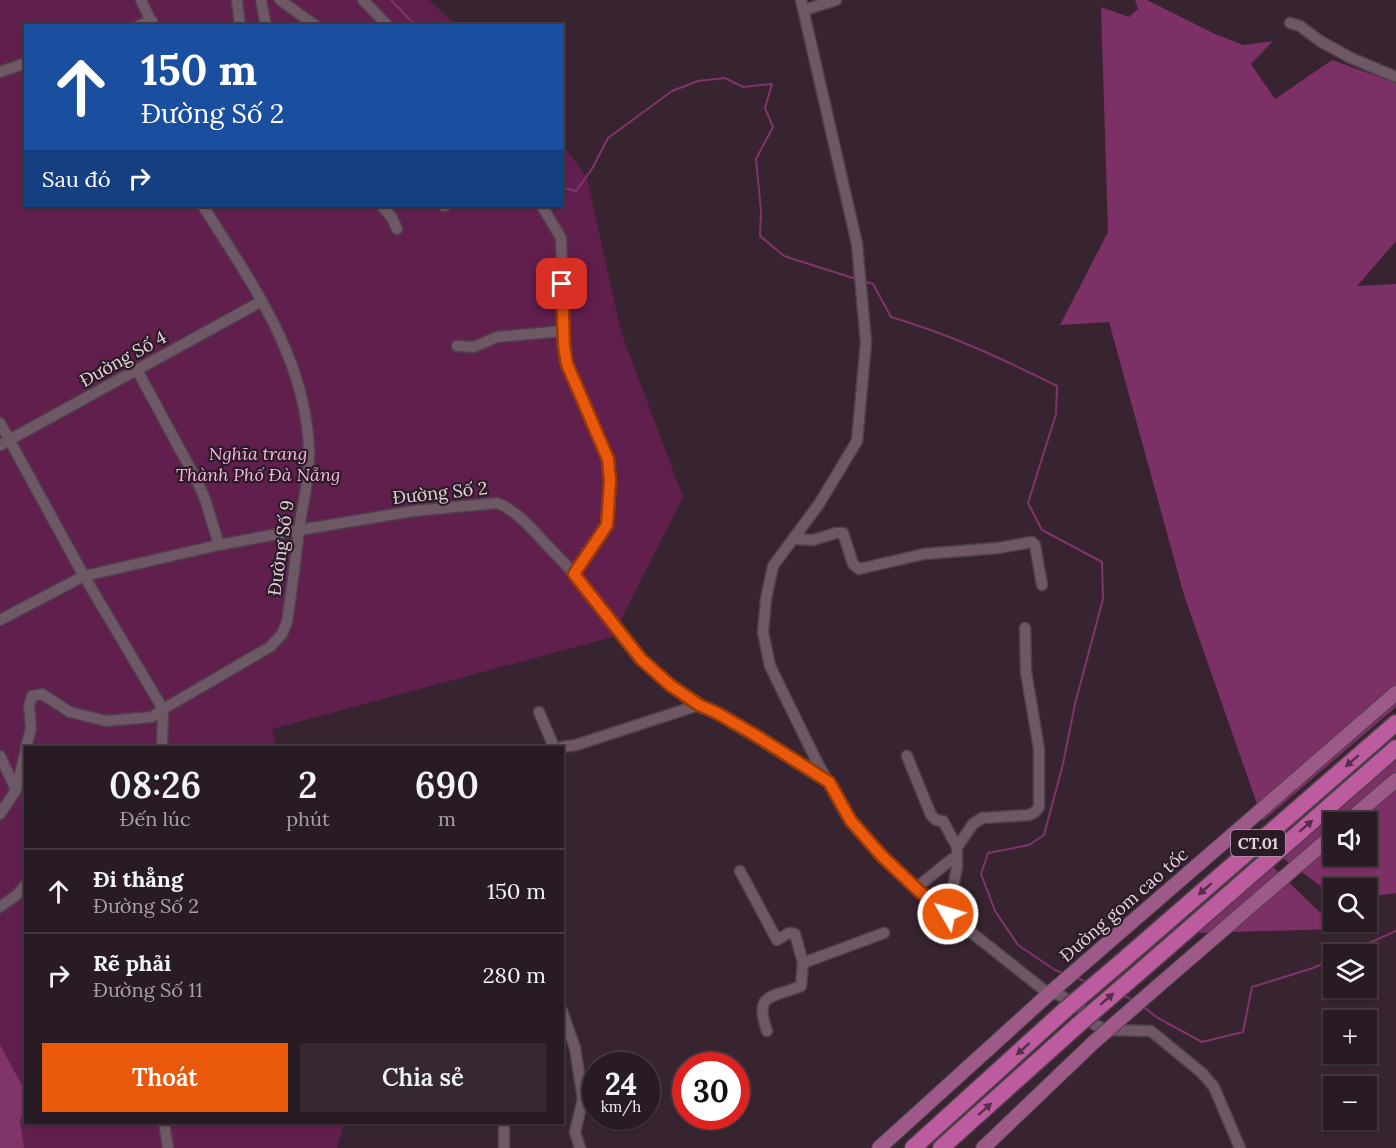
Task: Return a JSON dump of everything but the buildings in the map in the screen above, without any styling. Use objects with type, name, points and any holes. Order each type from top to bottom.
[{"type":"highway","name":"CT.01","points":[[913,1148],[1066,1010],[1396,723]]},
{"type":"highway","name":"CT.01","points":[[941,1148],[1079,1024],[1396,748]]},
{"type":"main road","name":"Đường gom cao tốc","points":[[879,1148],[1050,993],[1396,693]]},
{"type":"main road","points":[[1359,812],[1396,780]]},
{"type":"main road","points":[[983,1148],[1094,1041],[1323,844]]},
{"type":"street","points":[[141,0],[152,23]]},
{"type":"street","points":[[237,0],[240,24]]},
{"type":"street","points":[[261,0],[266,24]]},
{"type":"street","points":[[280,0],[313,24]]},
{"type":"street","points":[[363,0],[386,24]]},
{"type":"street","points":[[836,0],[802,5],[855,233],[866,342],[857,441],[819,504],[773,566],[766,599],[763,632],[770,666],[809,747],[851,821],[882,856],[915,888],[1050,993],[1057,994],[1078,1005],[1095,1024],[1109,1030],[1151,1031],[1202,1072],[1215,1087],[1240,1148]]},
{"type":"street","points":[[1290,23],[1300,26],[1351,58],[1396,77]]},
{"type":"street","points":[[0,72],[24,64]]},
{"type":"street","name":"Đường Số 9","points":[[27,746],[31,728],[30,699],[38,694],[42,694],[75,714],[106,721],[152,717],[270,647],[282,634],[287,622],[309,466],[307,426],[289,356],[262,301],[204,207]]},
{"type":"street","points":[[383,207],[398,230]]},
{"type":"street","points":[[543,207],[561,238],[567,364],[608,459],[610,481],[607,525],[574,574]]},
{"type":"street","name":"Đường Số 4","points":[[5,442],[262,301]]},
{"type":"street","points":[[457,346],[474,347],[496,337],[564,331]]},
{"type":"street","points":[[137,369],[196,478],[219,545]]},
{"type":"street","points":[[0,423],[5,442],[163,709],[162,746]]},
{"type":"street","name":"Đường Số 2","points":[[0,620],[84,576],[219,545],[299,530],[414,511],[497,503],[508,509],[532,530],[574,574],[641,659],[670,685],[699,705],[755,735],[829,782]]},
{"type":"street","points":[[793,539],[813,540],[843,533],[853,564],[859,569],[924,554],[998,548],[1032,542],[1035,545],[1042,585]]},
{"type":"street","points":[[957,847],[978,820],[1029,815],[1039,807],[1039,750],[1026,672],[1025,628]]},
{"type":"street","points":[[564,747],[576,745],[699,705]]},
{"type":"street","points":[[539,712],[554,746]]},
{"type":"street","points":[[0,756],[16,790]]},
{"type":"street","points":[[907,756],[932,814],[936,819],[943,821],[957,847],[957,867],[948,914]]},
{"type":"street","points":[[0,814],[5,802],[16,790],[24,757]]},
{"type":"street","points":[[915,888],[952,859]]},
{"type":"street","points":[[740,871],[777,939],[789,933],[795,934],[803,963],[801,986],[772,996],[766,1001],[761,1015],[767,1031]]},
{"type":"street","points":[[0,907],[18,894],[24,886]]},
{"type":"street","points":[[803,963],[884,933]]},
{"type":"street","points":[[564,1017],[575,1048],[583,1098],[575,1132],[580,1148]]},
{"type":"street","points":[[164,1124],[168,1148]]},
{"type":"street","points":[[504,1124],[504,1148]]},
{"type":"green space","name":"Nghĩa trang Thành Phố Đà Nẵng","points":[[0,0],[429,0],[455,24],[24,24],[24,207],[564,207],[564,146],[587,178],[621,332],[683,497],[612,637],[272,729],[277,746],[24,746],[24,1124],[344,1124],[337,1148],[0,1148]]},
{"type":"shaded area","points":[[1135,0],[1147,0],[1215,34],[1243,45],[1273,41],[1251,64],[1275,99],[1332,60],[1396,83],[1396,241],[1357,286],[1396,284],[1396,707],[1263,821],[1184,595],[1109,322],[1060,325],[1108,232],[1101,7],[1129,17],[1138,9]]},
{"type":"shaded area","points":[[1396,753],[1396,893],[1377,896],[1377,878],[1323,878],[1323,888],[1277,854],[1323,815],[1323,866],[1377,866],[1377,812],[1326,812]]},
{"type":"shaded area","points":[[1270,864],[1323,915],[1323,929],[1198,933]]},
{"type":"shaded area","points":[[0,1045],[24,1089],[24,1113],[20,1120],[24,1148],[0,1148]]},
{"type":"waterway","points":[[391,0],[414,24]]},
{"type":"waterway","points":[[564,188],[576,191],[592,169],[608,138],[672,91],[698,81],[725,78],[743,87],[772,84],[765,108],[773,127],[756,159],[761,211],[760,236],[784,256],[856,279]]},
{"type":"waterway","points":[[864,281],[873,284],[891,317],[976,348],[1057,386],[1056,414],[1028,503],[1042,530],[1102,562],[1103,599],[1044,835],[1029,845],[988,853],[981,874],[995,911],[1018,945],[1055,970],[1065,974]]},
{"type":"waterway","points":[[1367,944],[1396,931]]},
{"type":"waterway","points":[[1142,1006],[1158,1018],[1202,1042],[1243,1032],[1252,987],[1323,964]]},
{"type":"waterway","points":[[1076,978],[1087,982]]},
{"type":"waterway","points":[[1124,996],[1135,1001]]},
{"type":"route","points":[[562,284],[564,346],[567,364],[608,459],[610,481],[607,525],[574,574],[641,659],[670,685],[699,705],[755,735],[829,782],[851,821],[882,856],[919,891],[948,914]]}]
